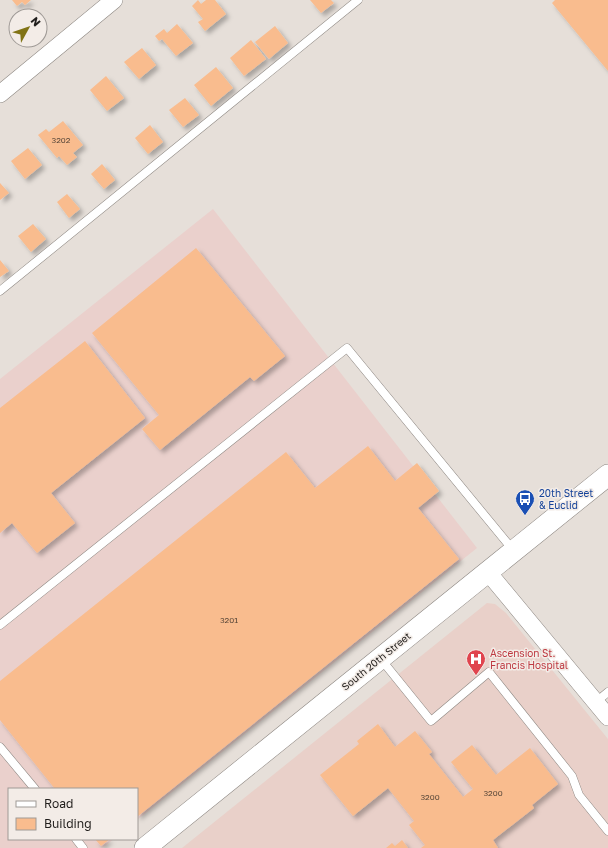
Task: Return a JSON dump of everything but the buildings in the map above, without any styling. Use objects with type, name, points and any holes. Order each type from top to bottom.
[{"type":"street","points":[[0,94],[114,0]]},
{"type":"street","name":"South 20th Street","points":[[145,848],[608,474]]},
{"type":"street","points":[[487,571],[602,697],[608,717]]},
{"type":"lane","points":[[0,292],[358,0]]},
{"type":"lane","points":[[0,625],[347,348],[514,550]]},
{"type":"lane","points":[[380,658],[431,721],[489,672],[572,776],[579,795],[608,831]]},
{"type":"lane","points":[[0,747],[34,788]]},
{"type":"lane","points":[[77,840],[83,848]]},
{"type":"shaded area","points":[[213,209],[477,548],[138,819],[138,788],[8,788],[8,840],[113,840],[102,848],[0,848],[0,379]]},
{"type":"shaded area","name":"Ascension St. Francis Hospital","points":[[487,603],[495,604],[506,613],[608,739],[608,848],[182,848]]},
{"type":"place","name":"20th Street & Euclid","points":[[525,516]]},
{"type":"place","name":"Ascension St. Francis Hospital","points":[[476,676]]}]
